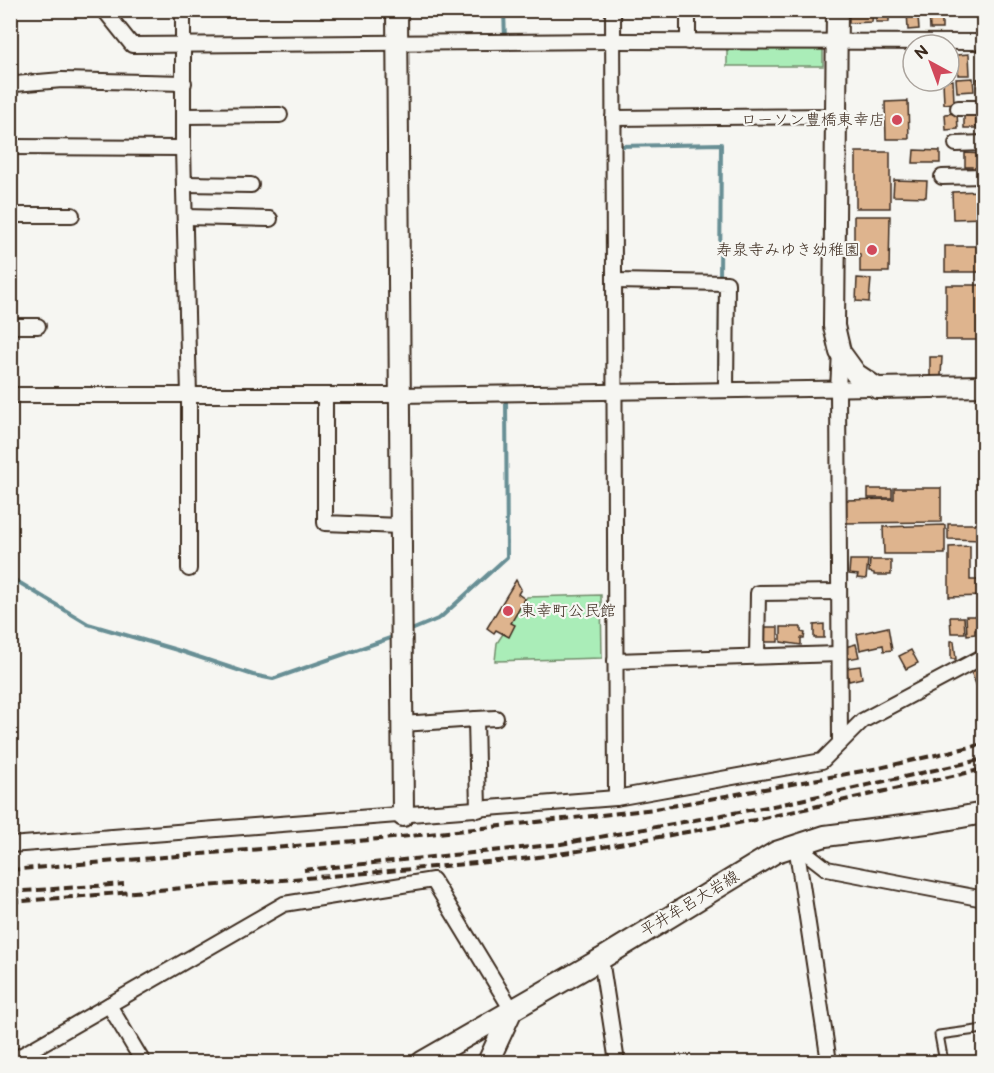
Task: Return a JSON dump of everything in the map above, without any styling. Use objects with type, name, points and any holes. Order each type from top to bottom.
[{"type":"street","points":[[104,10],[132,45],[613,41],[984,42]]},
{"type":"street","points":[[183,10],[183,148],[189,396],[189,569]]},
{"type":"street","points":[[397,10],[403,816]]},
{"type":"street","points":[[613,10],[616,798]]},
{"type":"street","points":[[688,10],[688,42]]},
{"type":"street","points":[[837,10],[834,326],[840,352],[838,389],[840,743]]},
{"type":"street","points":[[10,82],[15,84],[62,80],[184,83]]},
{"type":"street","points":[[958,108],[984,108]]},
{"type":"street","points":[[183,116],[280,115]]},
{"type":"street","points":[[613,118],[836,116]]},
{"type":"street","points":[[956,144],[984,143]]},
{"type":"street","points":[[10,147],[183,148]]},
{"type":"street","points":[[942,177],[984,176]]},
{"type":"street","points":[[184,184],[251,184]]},
{"type":"street","points":[[10,216],[72,215]]},
{"type":"street","points":[[185,217],[270,219]]},
{"type":"street","points":[[614,281],[727,283],[726,390]]},
{"type":"street","points":[[10,326],[38,326]]},
{"type":"street","points":[[840,352],[856,374],[877,388]]},
{"type":"street","points":[[10,395],[325,395],[984,386]]},
{"type":"street","points":[[325,395],[325,523],[400,526]]},
{"type":"street","points":[[757,656],[758,593],[839,592]]},
{"type":"street","points":[[615,661],[839,654]]},
{"type":"street","points":[[10,846],[616,798],[822,761],[862,721],[984,656]]},
{"type":"street","points":[[402,724],[496,718]]},
{"type":"street","points":[[476,719],[478,810]]},
{"type":"street","name":"平井牟呂大岩線","points":[[422,1062],[601,959],[776,852],[825,836],[984,813]]},
{"type":"street","points":[[796,845],[827,869],[984,899]]},
{"type":"street","points":[[796,845],[829,1062]]},
{"type":"street","points":[[10,1062],[284,904],[433,880],[512,1010],[488,1062]]},
{"type":"street","points":[[601,959],[617,1062]]},
{"type":"street","points":[[109,1005],[143,1062]]},
{"type":"lane","points":[[944,1062],[939,1035],[984,1029]]},
{"type":"green space","points":[[727,47],[823,47],[823,66],[727,66]]},
{"type":"green space","points":[[601,595],[602,658],[495,661],[497,643],[527,597]]},
{"type":"building","points":[[849,10],[873,10],[872,22],[849,23]]},
{"type":"building","points":[[876,10],[889,10],[889,22],[876,22]]},
{"type":"building","points":[[907,10],[927,10],[927,16],[918,17],[919,29],[908,30]]},
{"type":"building","points":[[929,10],[942,10],[942,29],[930,29]]},
{"type":"building","points":[[969,54],[970,75],[961,75],[961,55]]},
{"type":"building","points":[[973,78],[974,91],[961,92],[961,79]]},
{"type":"building","points":[[984,78],[984,92],[978,92],[977,79]]},
{"type":"building","points":[[944,93],[954,93],[954,103],[944,104]]},
{"type":"building","name":"ローソン豊橋東幸店","points":[[908,101],[909,139],[886,139],[885,102]]},
{"type":"building","points":[[964,112],[976,112],[976,128],[964,128]]},
{"type":"building","points":[[957,113],[958,129],[946,130],[945,114]]},
{"type":"building","points":[[914,150],[940,151],[940,163],[913,163]]},
{"type":"building","points":[[856,152],[890,152],[890,208],[856,208]]},
{"type":"building","points":[[965,153],[984,154],[984,173],[972,173],[972,167],[965,167]]},
{"type":"building","points":[[894,180],[927,181],[926,197],[893,196]]},
{"type":"building","points":[[984,191],[984,218],[953,219],[952,192]]},
{"type":"building","name":"寿泉寺みゆき幼稚園","points":[[854,216],[890,216],[889,272],[860,272],[860,254],[854,254]]},
{"type":"building","points":[[945,246],[984,246],[984,272],[945,272]]},
{"type":"building","points":[[857,278],[871,279],[869,302],[856,301]]},
{"type":"building","points":[[946,285],[984,285],[984,340],[946,340]]},
{"type":"building","points":[[930,357],[942,357],[941,376],[930,376]]},
{"type":"building","points":[[894,488],[941,488],[941,522],[843,523],[843,500],[894,499]]},
{"type":"building","points":[[868,489],[892,489],[892,498],[868,498]]},
{"type":"building","points":[[948,524],[984,524],[984,540],[948,539]]},
{"type":"building","points":[[945,525],[945,554],[884,554],[883,527]]},
{"type":"building","points":[[970,546],[970,580],[984,580],[984,596],[949,597],[949,547]]},
{"type":"building","points":[[850,560],[868,560],[866,579],[849,574]]},
{"type":"building","points":[[870,560],[891,560],[891,575],[874,575],[869,572]]},
{"type":"building","name":"東幸町公民館","points":[[516,580],[521,589],[518,594],[525,599],[511,623],[515,625],[509,637],[496,630],[494,633],[487,628]]},
{"type":"building","points":[[966,616],[980,616],[980,630],[975,630],[975,634],[967,635]]},
{"type":"building","points":[[950,617],[964,617],[965,633],[951,633]]},
{"type":"building","points":[[824,624],[824,638],[814,638],[814,625]]},
{"type":"building","points":[[765,627],[778,627],[778,642],[765,642]]},
{"type":"building","points":[[781,627],[801,627],[801,632],[805,633],[804,638],[801,638],[801,645],[781,642]]},
{"type":"building","points":[[888,627],[892,650],[884,651],[883,645],[860,650],[857,634]]},
{"type":"building","points":[[951,641],[954,641],[956,659],[951,659]]},
{"type":"building","points":[[856,644],[859,657],[848,659],[845,647]]},
{"type":"building","points":[[911,650],[918,663],[906,669],[899,656]]},
{"type":"building","points":[[860,666],[862,678],[849,681],[846,668]]},
{"type":"building","points":[[984,667],[984,687],[978,689],[971,672]]},
{"type":"waterway","points":[[504,10],[505,40]]},
{"type":"waterway","points":[[619,144],[619,146],[721,144],[720,280]]},
{"type":"waterway","points":[[719,382],[720,287]]},
{"type":"waterway","points":[[409,631],[440,618],[507,557],[506,398]]},
{"type":"waterway","points":[[10,577],[88,624],[253,675],[273,679],[396,636]]},
{"type":"railway","points":[[10,870],[392,838],[655,809],[879,768],[984,744]]},
{"type":"railway","points":[[304,870],[561,844],[778,805],[984,759]]},
{"type":"railway","points":[[10,902],[531,858],[755,820],[984,769]]},
{"type":"railway","points":[[10,892],[124,884]]},
{"type":"place","name":"ローソン豊橋東幸店","points":[[897,120]]},
{"type":"place","name":"寿泉寺みゆき幼稚園","points":[[872,250]]},
{"type":"place","name":"東幸町公民館","points":[[508,611]]}]
